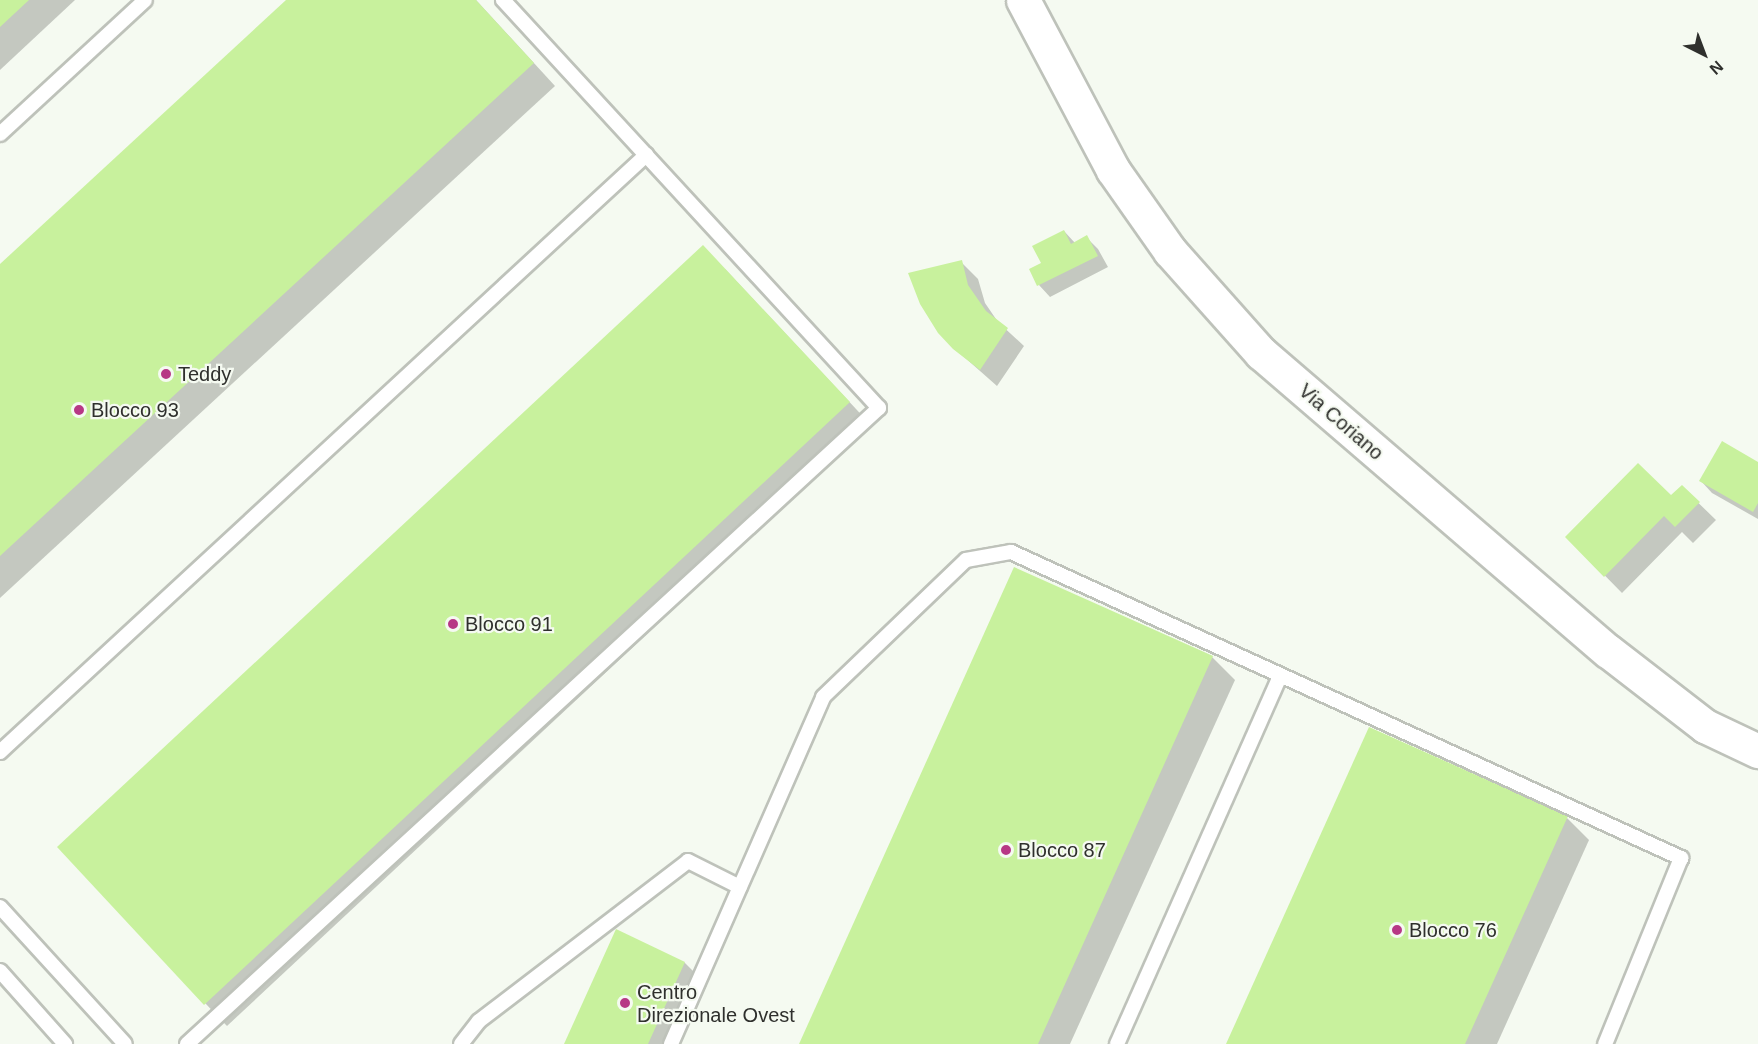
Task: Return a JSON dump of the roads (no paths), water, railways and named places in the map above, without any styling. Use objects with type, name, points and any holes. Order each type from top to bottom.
[{"type":"main road","name":"Via Coriano","points":[[1023,0],[1113,170],[1170,251],[1261,353],[1608,651],[1705,726],[1758,752]]},
{"type":"lane","points":[[0,134],[145,0]]},
{"type":"lane","points":[[187,1044],[879,408],[503,0]]},
{"type":"lane","points":[[0,752],[646,155]]},
{"type":"lane","points":[[671,1044],[823,697],[966,560],[1011,552],[1681,858],[1605,1044]]},
{"type":"lane","points":[[1117,1044],[1280,676]]},
{"type":"lane","points":[[460,1044],[479,1021],[688,861],[740,886]]},
{"type":"lane","points":[[0,907],[125,1044]]},
{"type":"lane","points":[[0,971],[65,1044]]},
{"type":"place","name":"Teddy","points":[[166,374]]},
{"type":"place","name":"Blocco 93","points":[[79,410]]},
{"type":"place","name":"Blocco 91","points":[[453,624]]},
{"type":"place","name":"Blocco 87","points":[[1006,850]]},
{"type":"place","name":"Blocco 76","points":[[1397,930]]},
{"type":"place","name":"Centro Direzionale Ovest","points":[[625,1003]]}]
